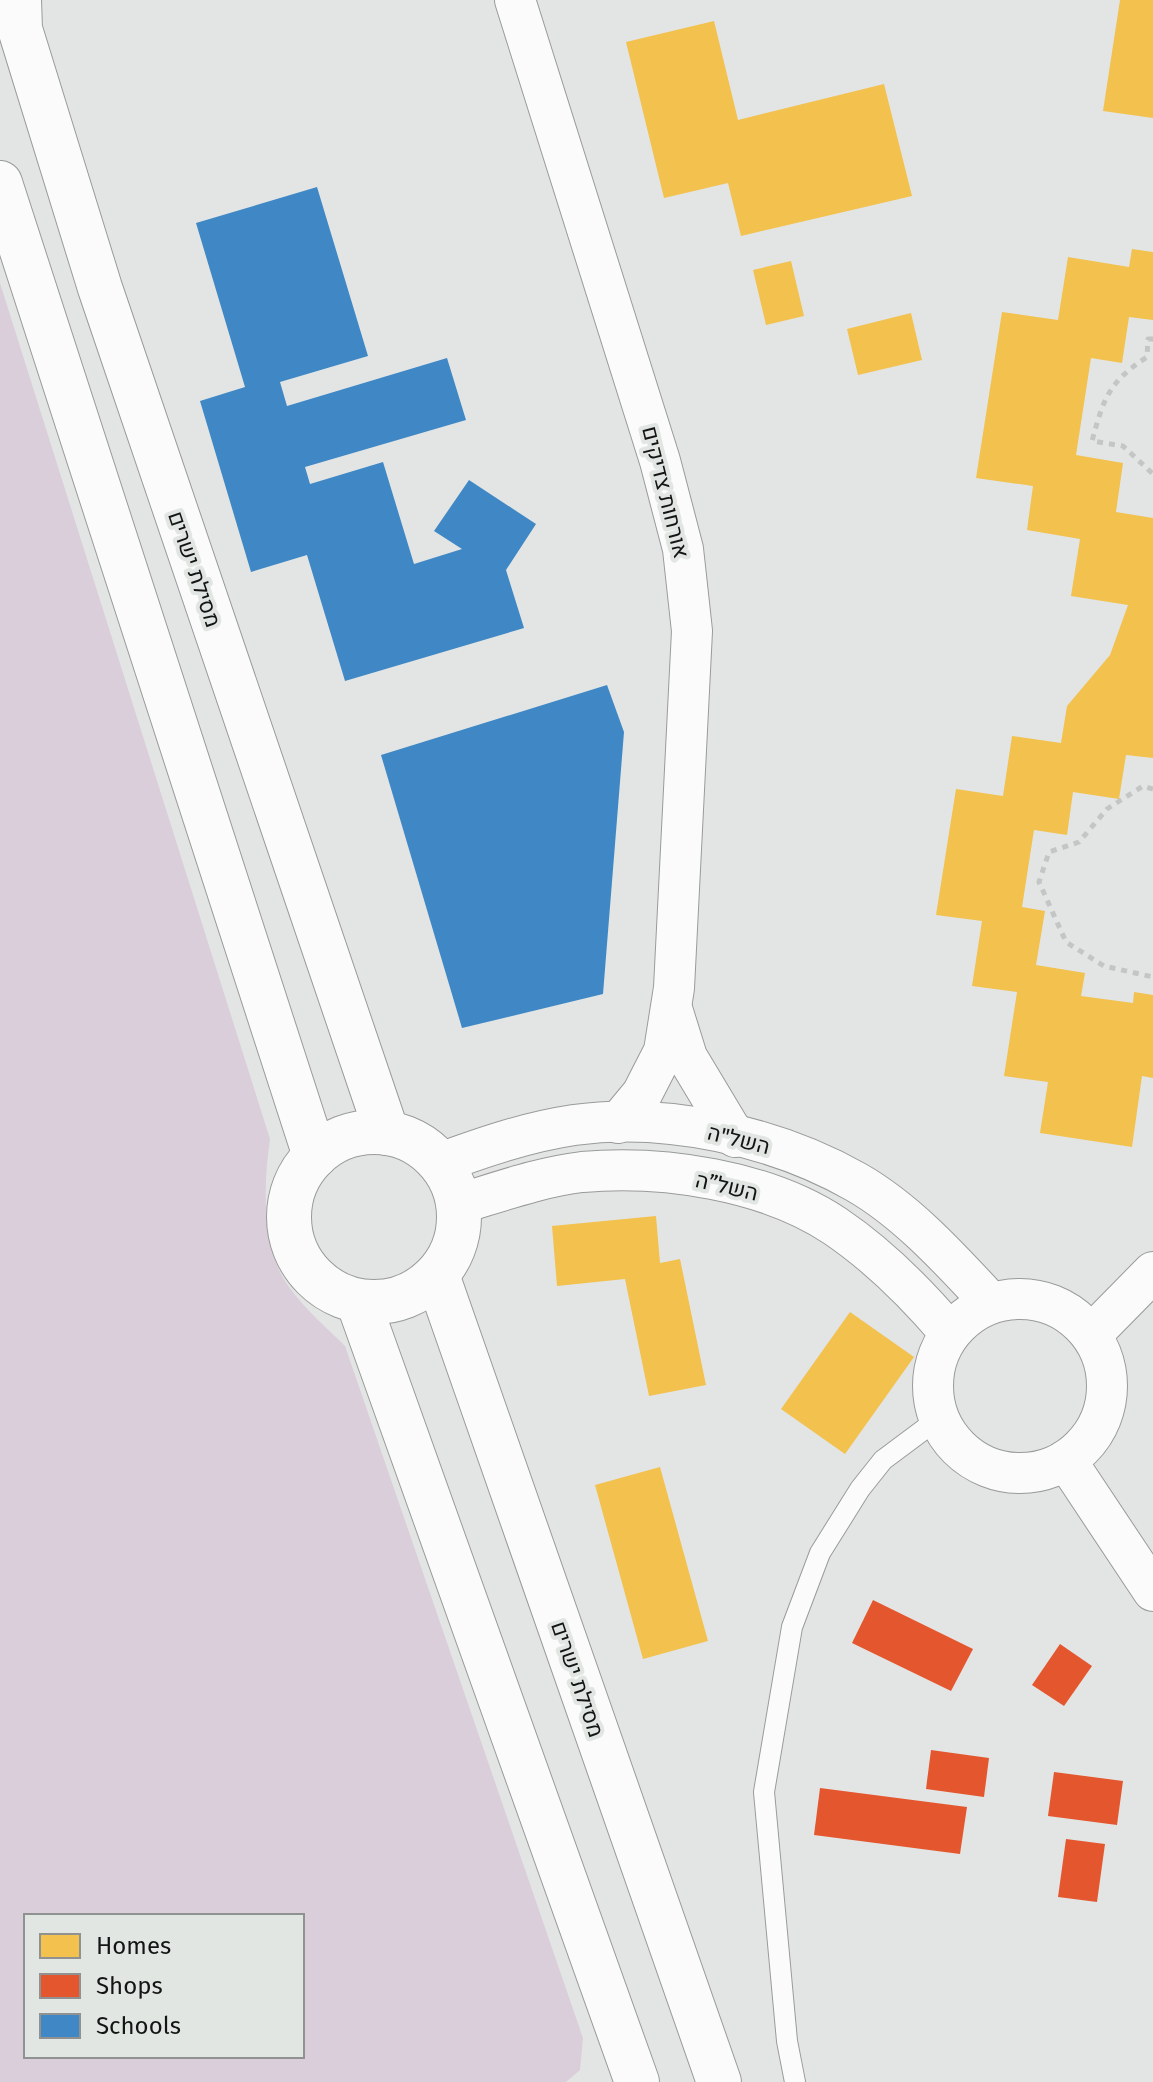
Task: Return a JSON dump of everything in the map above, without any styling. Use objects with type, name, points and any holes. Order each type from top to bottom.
[{"type":"street","name":"מסילת ישרים","points":[[19,0],[20,29],[100,288],[387,1133]]},
{"type":"street","name":"אורחות צדיקים","points":[[515,0],[630,355],[683,549],[692,631],[671,1004]]},
{"type":"street","points":[[0,183],[315,1156]]},
{"type":"street","points":[[618,1123],[642,1094],[664,1051],[671,1004]]},
{"type":"street","points":[[671,1004],[687,1057],[735,1137]]},
{"type":"street","name":"השל\"ה","points":[[440,1163],[539,1132],[577,1125],[668,1125],[735,1137],[794,1154],[857,1182],[899,1213],[991,1303]]},
{"type":"street","points":[[387,1133],[425,1148],[440,1163],[452,1182],[459,1204],[459,1230],[451,1254],[437,1275],[401,1298],[358,1301],[336,1294],[317,1280],[302,1263],[292,1241],[289,1218],[292,1196],[301,1174],[315,1156],[348,1137],[387,1133]]},
{"type":"street","name":"השל”ה","points":[[459,1204],[512,1187],[582,1172],[663,1172],[752,1190],[832,1224],[920,1297],[950,1333]]},
{"type":"street","points":[[1092,1334],[1153,1272]]},
{"type":"street","name":"מסילת ישרים","points":[[437,1275],[719,2082]]},
{"type":"street","points":[[1019,1298],[1047,1302],[1072,1315],[1092,1334],[1105,1360],[1108,1389],[1103,1416],[1088,1441],[1066,1460],[1043,1471],[1017,1473],[992,1469],[969,1457],[951,1440],[938,1419],[933,1389],[936,1360],[950,1333],[968,1315],[991,1303],[1019,1298]]},
{"type":"street","points":[[358,1301],[622,2071]]},
{"type":"street","points":[[1066,1460],[1153,1591]]},
{"type":"lane","points":[[795,2082],[787,2041],[764,1792],[792,1627],[820,1553],[860,1489],[883,1460],[938,1419]]},
{"type":"path","points":[[1153,339],[1148,339],[1147,357],[1116,377],[1099,414],[1092,441],[1123,446],[1153,474]]},
{"type":"path","points":[[1153,789],[1143,786],[1107,809],[1079,842],[1049,852],[1039,882],[1066,942],[1104,966],[1153,977]]},
{"type":"shaded area","points":[[0,283],[270,1139],[266,1206],[273,1255],[292,1291],[345,1346],[583,2038],[580,2070],[566,2082],[0,2082]]},
{"type":"building: Homes","points":[[1120,0],[1153,0],[1153,118],[1103,111]]},
{"type":"building: Homes","points":[[714,21],[738,120],[884,84],[912,196],[741,236],[728,183],[664,198],[626,42]]},
{"type":"building: Homes","points":[[1132,249],[1153,252],[1153,320],[1129,317],[1122,363],[1091,358],[1076,455],[1123,463],[1116,512],[1153,518],[1153,758],[1126,755],[1119,799],[1073,792],[1067,835],[1034,830],[1022,907],[1045,911],[1036,965],[1085,973],[1081,996],[1133,1003],[1134,992],[1153,995],[1153,1078],[1142,1076],[1132,1147],[1040,1133],[1048,1082],[1004,1076],[1017,992],[972,986],[982,921],[936,915],[956,789],[1003,796],[1012,736],[1061,743],[1067,706],[1110,655],[1128,605],[1071,596],[1080,539],[1027,530],[1033,486],[976,478],[1002,312],[1058,320],[1068,257],[1129,267]]},
{"type":"building: Homes","points":[[791,261],[804,316],[766,325],[753,270]]},
{"type":"building: Homes","points":[[911,313],[922,360],[858,375],[847,329]]},
{"type":"building: Homes","points":[[656,1216],[660,1263],[680,1259],[706,1385],[649,1396],[625,1279],[557,1286],[552,1226]]},
{"type":"building: Homes","points":[[850,1312],[914,1357],[845,1454],[781,1409]]},
{"type":"building: Homes","points":[[660,1467],[708,1641],[643,1659],[595,1485]]},
{"type":"building: Shops","points":[[873,1600],[973,1649],[951,1691],[852,1643]]},
{"type":"building: Shops","points":[[1060,1644],[1092,1666],[1064,1706],[1032,1685]]},
{"type":"building: Shops","points":[[931,1750],[989,1758],[984,1797],[926,1789]]},
{"type":"building: Shops","points":[[1054,1772],[1123,1781],[1117,1825],[1048,1816]]},
{"type":"building: Shops","points":[[820,1788],[967,1807],[960,1854],[814,1835]]},
{"type":"building: Shops","points":[[1066,1839],[1105,1844],[1097,1902],[1058,1897]]},
{"type":"building: Schools","points":[[317,187],[368,356],[280,382],[287,406],[447,358],[466,420],[305,467],[310,484],[383,462],[414,564],[462,549],[434,531],[469,480],[536,524],[506,570],[524,628],[345,681],[307,555],[251,572],[200,401],[245,387],[196,223]]},
{"type":"building: Schools","points":[[607,685],[624,732],[603,994],[462,1028],[381,755]]}]
